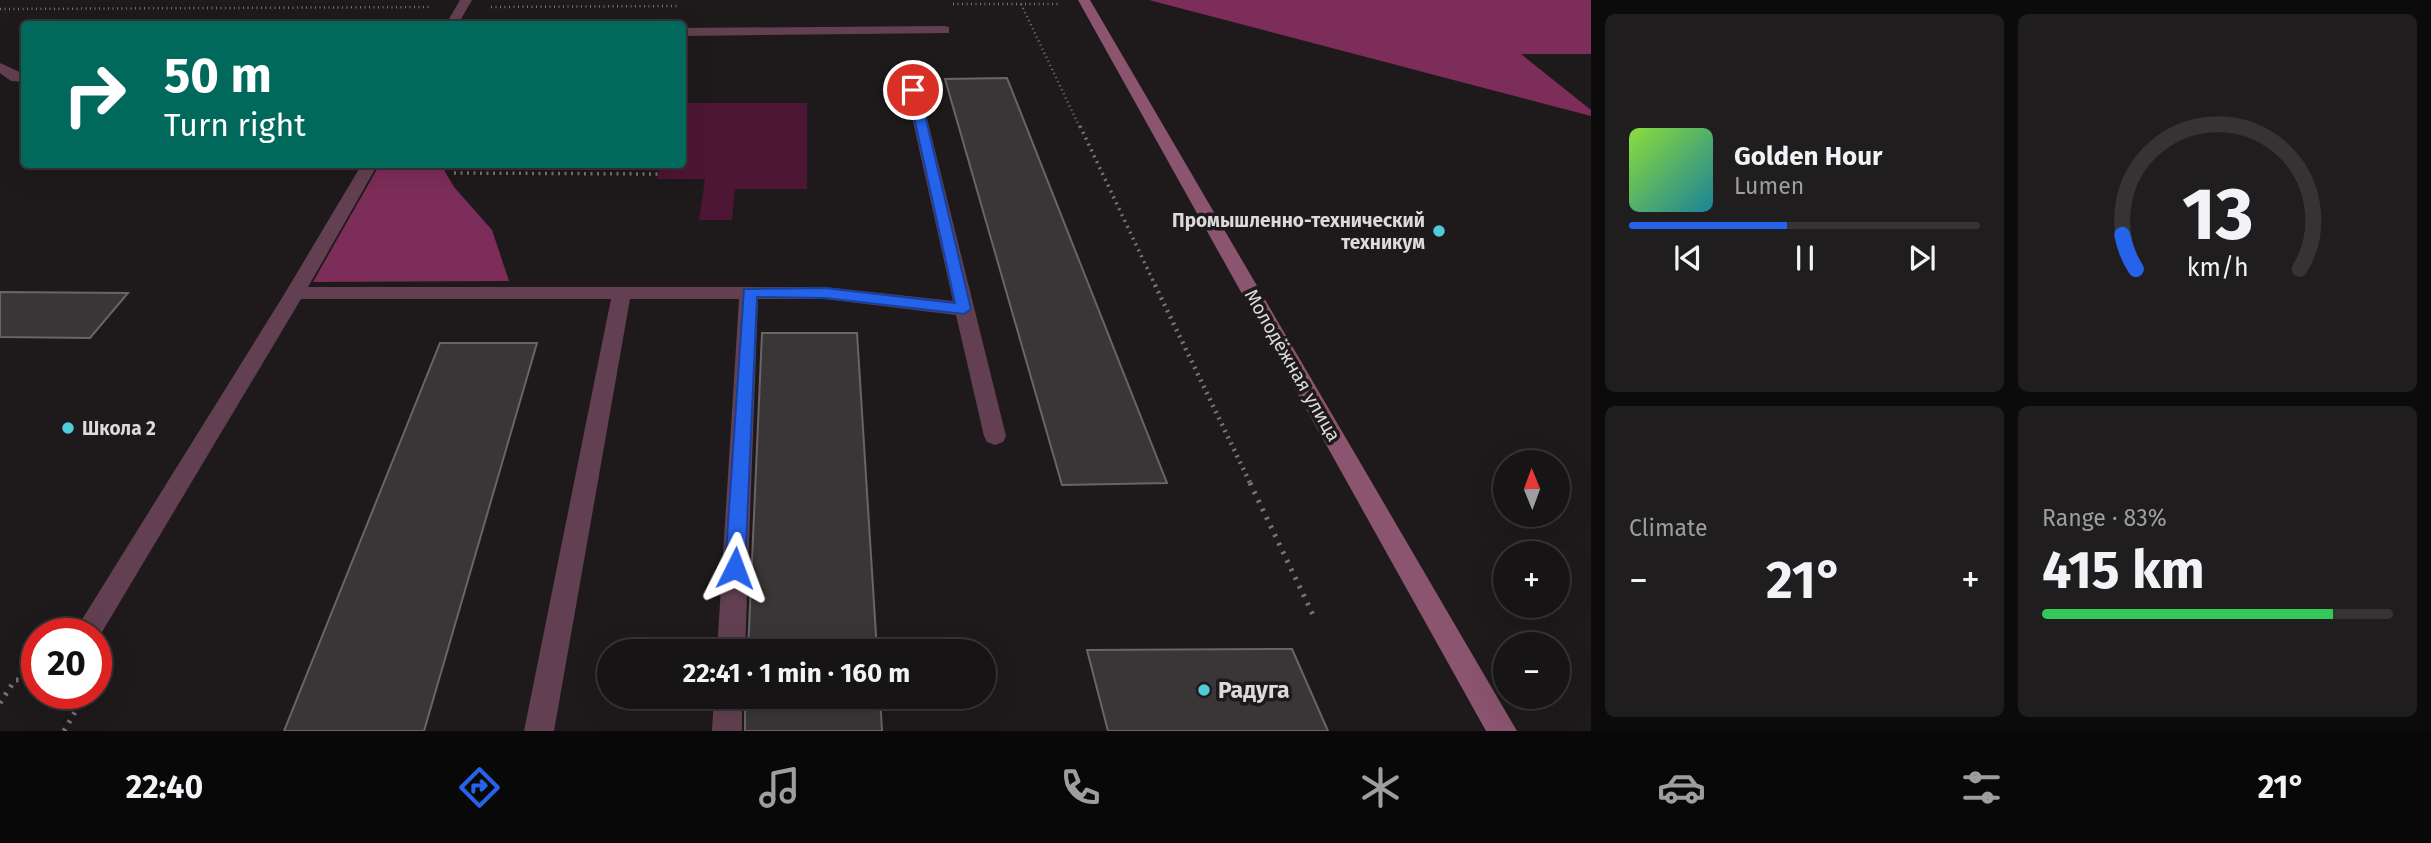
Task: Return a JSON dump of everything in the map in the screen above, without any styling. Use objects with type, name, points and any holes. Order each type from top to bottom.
[{"type":"street","name":"Молодёжная улица","points":[[1085,2],[1502,731]]},
{"type":"lane","points":[[454,21],[464,4]]},
{"type":"lane","points":[[686,32],[944,30]]},
{"type":"lane","points":[[0,67],[16,78],[21,78]]},
{"type":"lane","points":[[913,90],[995,436]]},
{"type":"lane","points":[[96,618],[295,293],[368,168]]},
{"type":"lane","points":[[539,731],[622,292]]},
{"type":"lane","points":[[732,639],[750,292]]},
{"type":"lane","points":[[295,293],[825,293],[964,309]]},
{"type":"lane","points":[[727,731],[728,709]]},
{"type":"path","points":[[951,5],[1085,2]]},
{"type":"path","points":[[0,9],[464,4],[685,6]]},
{"type":"path","points":[[1020,4],[1315,619]]},
{"type":"path","points":[[454,173],[658,174]]},
{"type":"path","points":[[0,704],[15,680],[21,680]]},
{"type":"path","points":[[64,731],[77,709]]},
{"type":"shaded area","points":[[1149,0],[1591,0],[1591,54],[1521,54],[1591,110],[1591,116]]},
{"type":"shaded area","points":[[686,103],[807,103],[807,189],[735,189],[732,220],[699,220],[705,179],[657,179],[659,168],[686,168]]},
{"type":"shaded area","points":[[378,168],[443,168],[454,187],[492,230],[509,281],[313,282]]},
{"type":"building","points":[[1007,78],[1167,483],[1062,485],[945,79]]},
{"type":"building","points":[[0,292],[128,293],[90,338],[0,337]]},
{"type":"building","points":[[762,333],[857,333],[876,639],[749,639]]},
{"type":"building","points":[[440,343],[537,343],[424,731],[284,731]]},
{"type":"building","name":"Радуга","points":[[1292,649],[1328,731],[1108,731],[1087,650]]},
{"type":"building","points":[[745,709],[881,709],[882,731],[745,731]]},
{"type":"place","name":"Промышленно-технический техникум","points":[[1439,231]]},
{"type":"place","name":"Школа 2","points":[[68,428]]},
{"type":"place","name":"Радуга","points":[[1204,690]]},
{"type":"route","points":[[735,568],[750,292],[825,293],[964,309],[913,90]]}]
